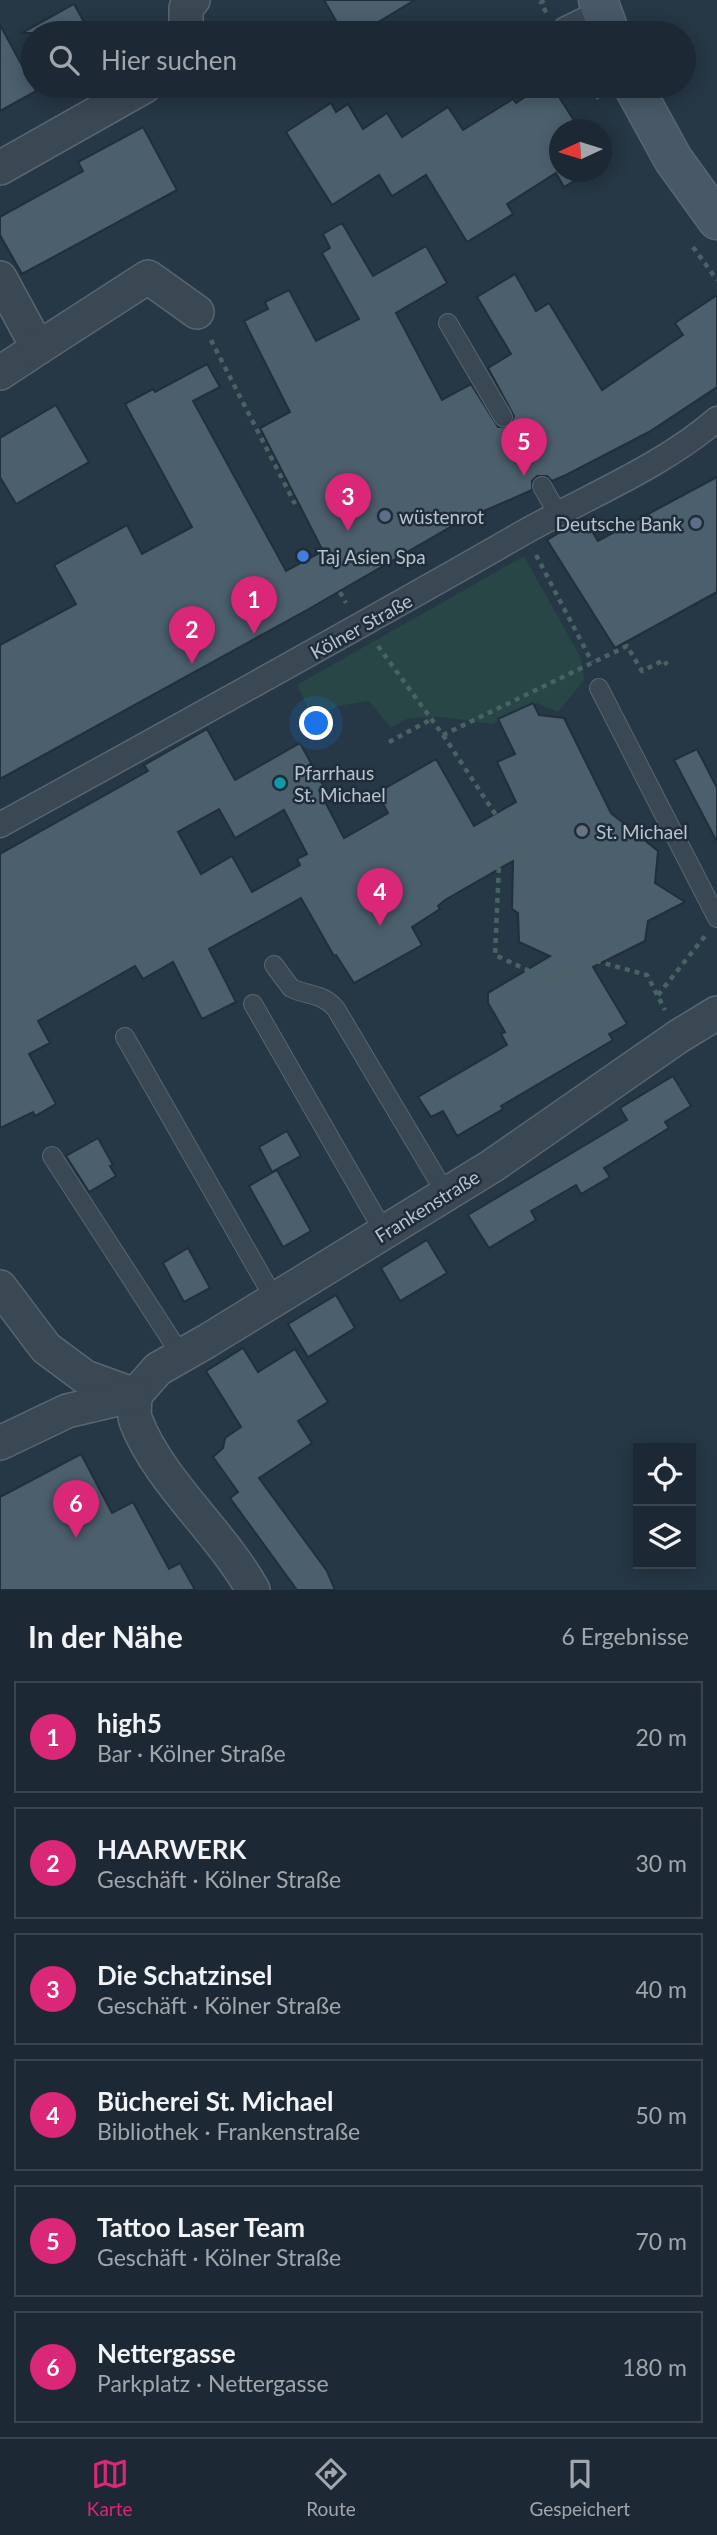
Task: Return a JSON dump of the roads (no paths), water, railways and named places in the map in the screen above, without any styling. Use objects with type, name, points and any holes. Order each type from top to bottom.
[{"type":"main road","points":[[639,98],[673,159],[717,220]]},
{"type":"street","points":[[0,168],[124,98]]},
{"type":"street","points":[[0,373],[148,277],[197,312]]},
{"type":"street","points":[[0,278],[37,348]]},
{"type":"street","name":"Kölner Straße","points":[[0,825],[363,626],[524,532],[651,464],[717,419]]},
{"type":"street","name":"Frankenstraße","points":[[135,1395],[158,1369],[492,1166],[679,1036],[717,1013]]},
{"type":"street","points":[[0,1287],[46,1348],[85,1377],[135,1395]]},
{"type":"street","points":[[0,1443],[67,1411],[135,1395]]},
{"type":"street","points":[[135,1395],[135,1419],[156,1458],[223,1545],[253,1590]]},
{"type":"lane","points":[[448,323],[503,417]]},
{"type":"lane","points":[[542,485],[558,514]]},
{"type":"lane","points":[[598,688],[713,925]]},
{"type":"lane","points":[[274,965],[290,988],[320,995],[329,1000],[336,1009],[446,1194]]},
{"type":"lane","points":[[253,1004],[384,1232]]},
{"type":"lane","points":[[125,1038],[275,1300]]},
{"type":"lane","points":[[52,1156],[181,1355]]},
{"type":"place","name":"Tattoo Laser Team","points":[[524,476]]},
{"type":"place","name":"wüstenrot","points":[[385,516]]},
{"type":"place","name":"Deutsche Bank","points":[[696,523]]},
{"type":"place","name":"Die Schatzinsel","points":[[348,531]]},
{"type":"place","name":"Taj Asien Spa","points":[[303,556]]},
{"type":"place","name":"high5","points":[[254,634]]},
{"type":"place","name":"HAARWERK","points":[[192,664]]},
{"type":"place","name":"Pfarrhaus St. Michael","points":[[280,783]]},
{"type":"place","name":"St. Michael","points":[[582,831]]},
{"type":"place","name":"Bücherei St. Michael","points":[[380,926]]},
{"type":"place","name":"Nettergasse","points":[[76,1538]]}]
